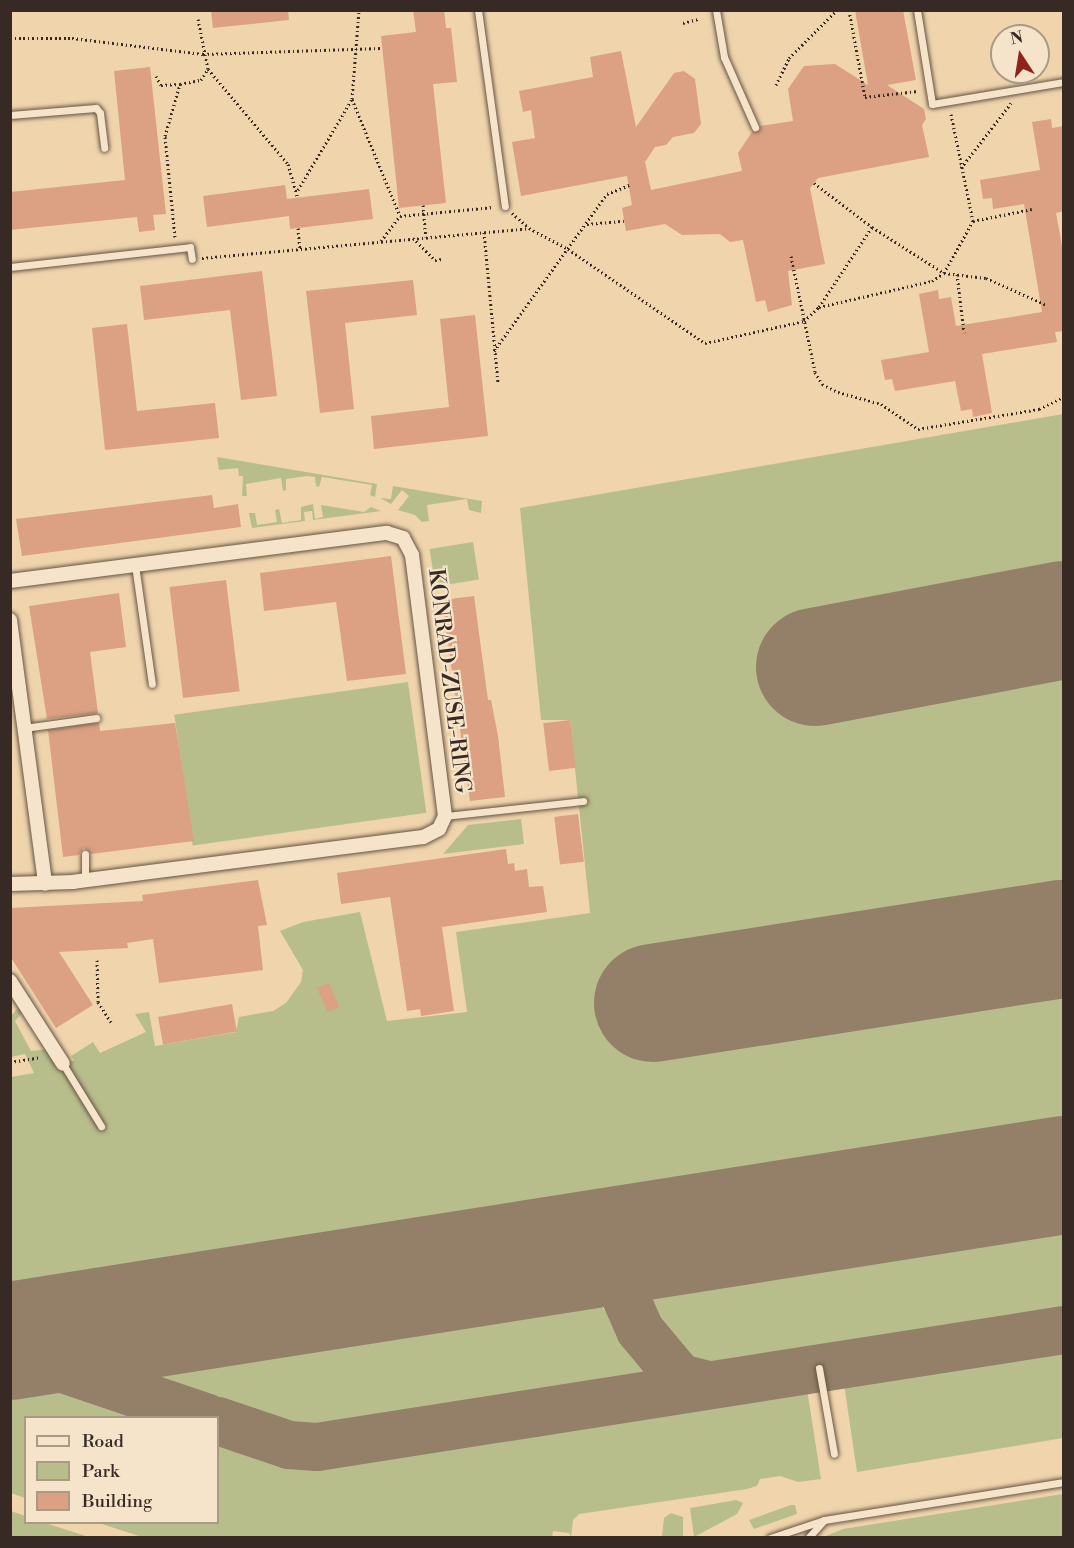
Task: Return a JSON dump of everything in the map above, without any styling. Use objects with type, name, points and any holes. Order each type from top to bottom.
[{"type":"street","name":"KONRAD-ZUSE-RING","points":[[10,581],[387,533],[403,538],[412,555],[446,816],[439,829],[423,837],[85,881],[10,884]]},
{"type":"street","points":[[10,620],[45,884]]},
{"type":"street","points":[[10,981],[63,1064]]},
{"type":"lane","points":[[478,10],[505,206]]},
{"type":"lane","points":[[716,10],[724,57],[755,127]]},
{"type":"lane","points":[[917,10],[932,105],[1064,82]]},
{"type":"lane","points":[[10,115],[96,108],[100,113],[104,148]]},
{"type":"lane","points":[[10,267],[190,247],[192,259]]},
{"type":"lane","points":[[135,565],[152,684]]},
{"type":"lane","points":[[24,728],[96,718]]},
{"type":"lane","points":[[446,816],[584,801]]},
{"type":"lane","points":[[85,854],[85,881]]},
{"type":"lane","points":[[63,1064],[101,1126]]},
{"type":"lane","points":[[819,1368],[834,1454]]},
{"type":"lane","points":[[770,1538],[824,1520],[1064,1482]]},
{"type":"lane","points":[[808,1538],[824,1520]]},
{"type":"path","points":[[359,10],[354,48],[352,99],[400,216]]},
{"type":"path","points":[[776,85],[789,58],[837,10]]},
{"type":"path","points":[[819,307],[932,281],[944,273],[973,221],[950,109],[932,105],[916,89],[865,97],[849,10]]},
{"type":"path","points":[[198,19],[203,54],[208,69],[288,164],[298,190],[298,198]]},
{"type":"path","points":[[683,23],[698,19]]},
{"type":"path","points":[[10,38],[72,38],[203,54],[382,48]]},
{"type":"path","points":[[156,76],[161,85],[180,84],[201,80],[208,69]]},
{"type":"path","points":[[176,248],[165,136],[180,84]]},
{"type":"path","points":[[961,168],[1021,89]]},
{"type":"path","points":[[298,190],[352,99]]},
{"type":"path","points":[[814,183],[872,227],[944,273],[986,278],[1047,305]]},
{"type":"path","points":[[494,351],[608,194],[629,185]]},
{"type":"path","points":[[423,205],[426,237]]},
{"type":"path","points":[[400,216],[424,216],[505,206],[529,228],[568,249],[705,343],[804,321],[819,307],[872,227]]},
{"type":"path","points":[[973,221],[1032,209]]},
{"type":"path","points":[[381,241],[400,216]]},
{"type":"path","points":[[586,224],[624,221]]},
{"type":"path","points":[[298,228],[300,250]]},
{"type":"path","points":[[192,259],[529,228]]},
{"type":"path","points":[[484,232],[498,382]]},
{"type":"path","points":[[413,238],[435,261],[442,259]]},
{"type":"path","points":[[791,256],[815,372],[822,384],[881,404],[918,429],[1039,409],[1064,397]]},
{"type":"path","points":[[957,274],[964,333]]},
{"type":"path","points":[[97,960],[98,1002],[111,1022]]},
{"type":"path","points":[[10,1062],[26,1060]]},
{"type":"green space","points":[[1063,414],[1063,1142],[11,1308],[11,1077],[34,1073],[25,1054],[11,1057],[11,1016],[19,1007],[25,1010],[15,1021],[31,1051],[49,1049],[57,1065],[74,1060],[71,1056],[93,1042],[100,1053],[146,1032],[135,1014],[149,1012],[155,1046],[236,1032],[239,1017],[273,1011],[286,1003],[301,982],[303,970],[280,931],[303,922],[360,912],[387,1021],[467,1012],[456,932],[590,913],[570,720],[541,720],[520,508]]},
{"type":"green space","points":[[217,457],[377,484],[375,497],[370,495],[372,485],[322,477],[319,487],[316,486],[315,477],[307,476],[286,479],[286,490],[283,491],[281,478],[246,484],[247,496],[242,496],[243,476],[239,476],[238,468],[219,470]]},
{"type":"green space","points":[[393,486],[482,501],[481,513],[469,510],[467,499],[427,505],[429,521],[422,522],[415,515],[398,510],[409,496],[402,490],[391,504],[380,498],[391,499]]},
{"type":"green space","points":[[313,504],[315,519],[323,517],[321,505],[364,512],[371,507],[381,511],[313,520],[312,511],[304,512],[305,521],[252,528],[249,513],[255,513],[257,525],[277,522],[275,510],[279,509],[282,523],[301,520],[301,507]]},
{"type":"green space","points":[[473,542],[479,580],[435,586],[430,549]]},
{"type":"green space","points":[[408,682],[426,813],[193,846],[174,715]]},
{"type":"green space","points":[[521,819],[524,844],[443,854],[468,825]]},
{"type":"green space","points":[[1063,1209],[1063,1316],[707,1372],[687,1366],[660,1334],[648,1308],[657,1283],[675,1271]]},
{"type":"green space","points":[[584,1285],[648,1363],[650,1372],[646,1379],[307,1435],[162,1388],[147,1372],[154,1357],[166,1352]]},
{"type":"green space","points":[[1063,1343],[1063,1438],[857,1472],[844,1384],[851,1376]]},
{"type":"green space","points":[[11,1376],[42,1378],[161,1416],[24,1416],[24,1498],[11,1493]]},
{"type":"green space","points":[[800,1384],[807,1389],[821,1479],[798,1482],[780,1476],[760,1479],[757,1486],[747,1489],[579,1514],[573,1520],[571,1537],[569,1533],[553,1531],[552,1538],[145,1538],[102,1524],[219,1524],[219,1435],[307,1463]]},
{"type":"green space","points":[[1063,1494],[1063,1537],[823,1537],[843,1529]]},
{"type":"green space","points":[[736,1500],[743,1503],[737,1514],[694,1537],[690,1508]]},
{"type":"green space","points":[[795,1505],[797,1514],[754,1529],[749,1520]]},
{"type":"green space","points":[[11,1511],[24,1516],[24,1524],[48,1524],[89,1537],[16,1537],[11,1535]]},
{"type":"green space","points":[[671,1513],[683,1517],[683,1537],[662,1537],[664,1518]]},
{"type":"building","points":[[211,10],[288,10],[289,20],[213,28]]},
{"type":"building","points":[[413,10],[444,10],[446,28],[451,28],[457,82],[433,84],[446,203],[399,208],[381,36],[416,32]]},
{"type":"building","points":[[855,10],[903,10],[916,80],[887,85],[924,109],[926,119],[922,125],[929,157],[818,178],[810,188],[825,264],[788,271],[792,305],[768,312],[765,300],[756,302],[743,240],[730,242],[720,234],[682,235],[665,224],[626,231],[622,208],[632,205],[627,176],[521,196],[512,142],[535,138],[531,110],[523,112],[519,91],[593,77],[590,57],[621,51],[636,127],[674,73],[684,71],[695,79],[701,124],[694,133],[673,137],[666,145],[655,147],[645,162],[651,190],[742,171],[738,153],[752,132],[760,126],[793,121],[788,89],[804,66],[835,64],[868,85]]},
{"type":"building","points":[[150,67],[166,214],[153,215],[155,230],[139,232],[137,217],[10,230],[10,192],[125,180],[114,71]]},
{"type":"building","points":[[1051,119],[1052,128],[1064,126],[1064,211],[1056,213],[1064,257],[1064,331],[1055,332],[1057,342],[982,354],[992,413],[973,417],[972,409],[961,411],[955,381],[895,391],[892,379],[885,380],[881,360],[929,352],[919,294],[938,290],[939,299],[951,297],[956,326],[1042,312],[1024,204],[993,209],[992,198],[983,199],[980,180],[1040,170],[1032,122]]},
{"type":"building","points":[[285,185],[287,199],[369,189],[373,219],[290,229],[289,216],[207,227],[203,196]]},
{"type":"building","points":[[262,271],[277,396],[241,400],[230,310],[144,320],[140,286]]},
{"type":"building","points":[[413,280],[417,315],[345,323],[354,409],[320,413],[306,291]]},
{"type":"building","points":[[475,315],[488,436],[374,449],[371,416],[449,407],[440,319]]},
{"type":"building","points":[[127,324],[137,411],[215,403],[219,438],[105,450],[92,328]]},
{"type":"building","points":[[212,495],[214,508],[238,504],[241,527],[22,556],[16,519]]},
{"type":"building","points":[[391,556],[406,674],[347,681],[336,602],[264,611],[260,573]]},
{"type":"building","points":[[226,580],[240,691],[183,698],[169,587]]},
{"type":"building","points":[[119,593],[126,647],[90,652],[98,713],[47,719],[29,606]]},
{"type":"building","points":[[474,596],[488,700],[491,700],[498,736],[505,797],[470,801],[442,600]]},
{"type":"building","points":[[570,720],[576,768],[549,771],[543,723]]},
{"type":"building","points":[[99,723],[100,731],[175,723],[194,841],[91,854],[84,848],[79,855],[63,857],[48,730]]},
{"type":"building","points":[[578,814],[584,862],[560,865],[554,817]]},
{"type":"building","points":[[506,849],[508,864],[514,863],[515,871],[527,869],[529,887],[543,886],[547,912],[442,927],[454,1011],[421,1016],[420,1009],[407,1011],[390,897],[341,904],[337,873]]},
{"type":"building","points":[[258,880],[267,925],[258,926],[263,970],[159,983],[153,939],[127,943],[128,948],[59,952],[93,1005],[56,1028],[10,956],[10,908],[143,901],[142,895]]},
{"type":"building","points":[[329,983],[339,1007],[327,1012],[317,988]]},
{"type":"building","points":[[232,1004],[237,1032],[163,1045],[158,1017]]},
{"type":"taxiway","points":[[695,1233],[642,1250],[631,1262],[622,1289],[640,1330],[680,1378],[709,1385]]},
{"type":"taxiway","points":[[124,1389],[109,1372],[108,1348],[124,1328],[149,1319]]},
{"type":"taxiway","points":[[219,1421],[289,1445],[317,1447],[1064,1330]]},
{"type":"taxiway","points":[[10,1351],[202,1416]]},
{"type":"runway","points":[[815,667],[1064,620]]},
{"type":"runway","points":[[653,1003],[1064,939]]},
{"type":"runway","points":[[10,1341],[1064,1175]]}]
